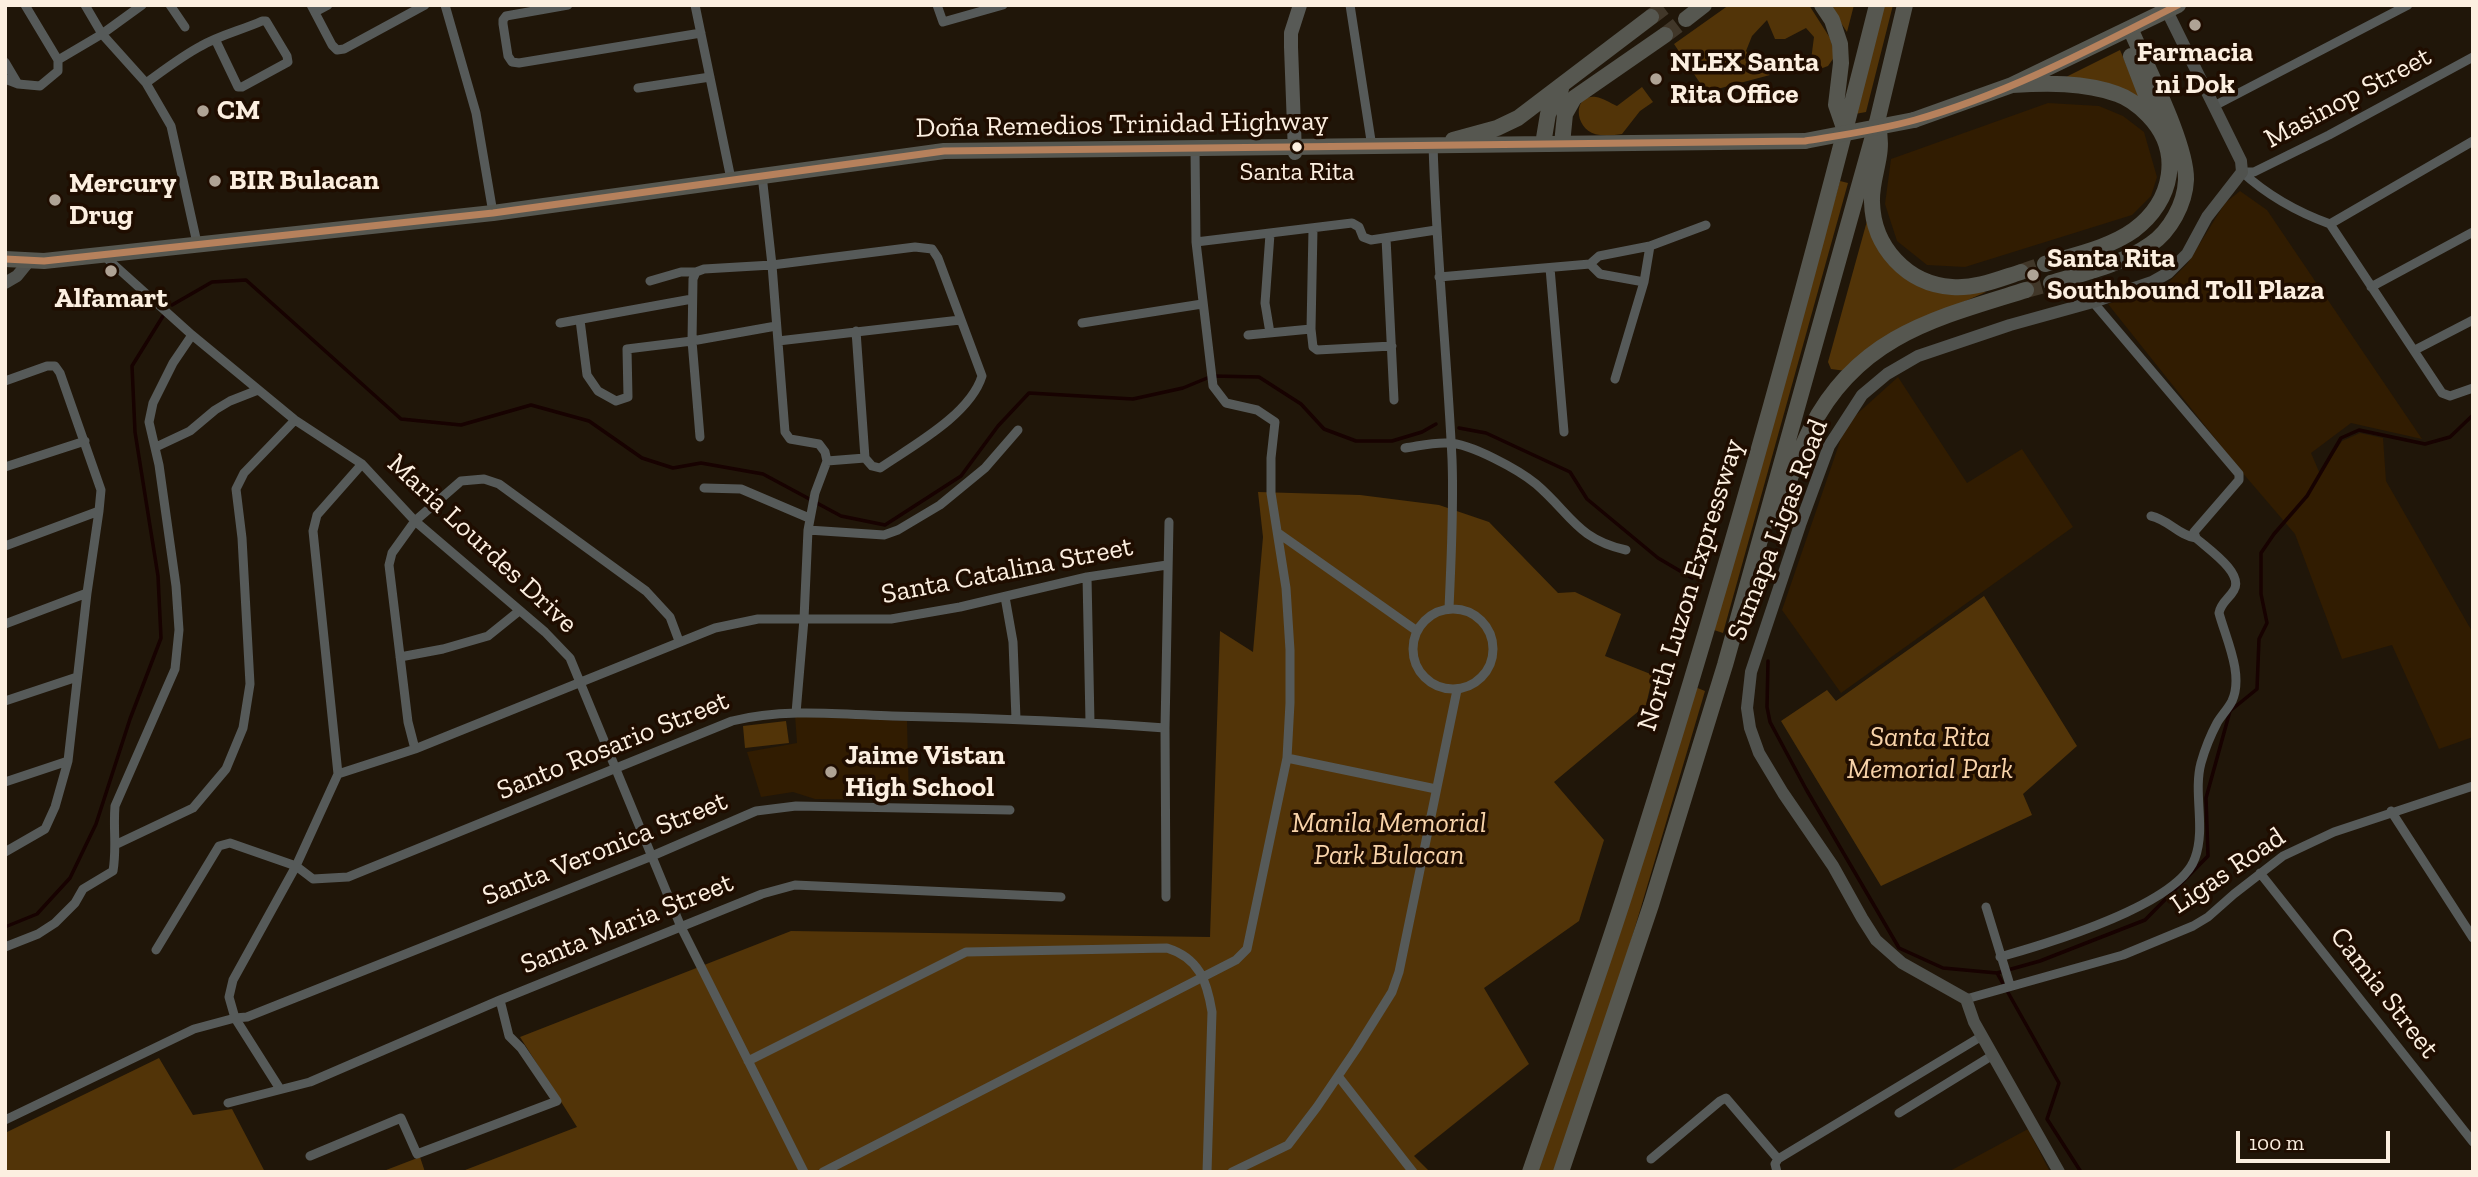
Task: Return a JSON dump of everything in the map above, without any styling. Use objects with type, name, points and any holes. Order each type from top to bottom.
[{"type":"highway","points":[[1686,19],[1704,5]]},
{"type":"highway","points":[[1822,5],[1832,20],[1840,44],[1841,63],[1836,106],[1845,131]]},
{"type":"highway","name":"North Luzon Expressway","points":[[1530,1172],[1625,894],[1687,691],[1773,399],[1877,5]]},
{"type":"highway","name":"North Luzon Expressway","points":[[1561,1172],[1667,855],[1721,678],[1877,122],[1905,5]]},
{"type":"highway","name":"Doña Remedios Trinidad Highway","points":[[5,259],[44,261],[493,213],[944,150],[1805,141],[1914,120],[2012,85],[2127,32],[2162,10]]},
{"type":"highway","points":[[1437,145],[1511,122],[1651,17]]},
{"type":"highway","points":[[2045,264],[2122,237],[2153,212],[2163,198],[2168,181],[2167,148],[2127,32]]},
{"type":"highway","points":[[2051,283],[2122,259],[2152,244],[2177,213],[2184,194],[2186,179],[2179,145],[2127,32]]},
{"type":"highway","points":[[1562,144],[1565,114],[1574,98],[1665,35]]},
{"type":"highway","points":[[1544,144],[1548,114],[1564,84]]},
{"type":"highway","points":[[2012,85],[2077,86],[2110,92],[2138,105],[2157,125]]},
{"type":"highway","points":[[1877,122],[1882,142],[1872,200],[1876,232],[1888,254],[1933,284],[1955,288],[1984,284],[2021,272]]},
{"type":"highway","points":[[1763,529],[1779,508],[1817,416],[1839,385],[1861,362],[1893,338],[1916,327],[2026,290]]},
{"type":"main road","points":[[1295,153],[1291,47],[1293,26],[1300,5]]},
{"type":"main road","points":[[2162,10],[2214,106],[2241,161],[2242,172]]},
{"type":"main road","name":"Sumapa Ligas Road","points":[[1966,999],[1902,963],[1876,940],[1833,866],[1759,753],[1747,708],[1751,672],[1800,525],[1829,446],[1862,395],[1887,374],[1918,356],[2010,325],[2093,302],[2152,282],[2168,273],[2187,254],[2207,217],[2242,172]]},
{"type":"main road","points":[[5,283],[17,276],[30,260]]},
{"type":"main road","points":[[1966,999],[1982,1036],[2059,1172]]},
{"type":"street","points":[[5,79],[40,86],[58,71],[58,60],[25,5]]},
{"type":"street","points":[[85,5],[102,34],[146,83],[171,126],[197,243]]},
{"type":"street","points":[[58,60],[102,34],[142,5]]},
{"type":"street","points":[[170,5],[185,27]]},
{"type":"street","points":[[328,5],[313,9],[337,50],[344,49],[425,5]]},
{"type":"street","points":[[445,5],[477,113],[493,213]]},
{"type":"street","points":[[568,5],[524,9],[506,16],[503,20],[508,56],[512,62],[701,33]]},
{"type":"street","points":[[695,5],[731,180]]},
{"type":"street","points":[[937,5],[943,22],[996,6]]},
{"type":"street","points":[[1350,5],[1371,146]]},
{"type":"street","points":[[2214,106],[2408,5]]},
{"type":"street","points":[[146,83],[195,49],[215,39],[266,21],[288,62],[243,87],[238,87],[215,39]]},
{"type":"street","name":"Masinop Street","points":[[2242,172],[2254,172],[2473,57]]},
{"type":"street","points":[[5,62],[18,83]]},
{"type":"street","points":[[638,88],[710,77]]},
{"type":"street","points":[[2330,224],[2473,141]]},
{"type":"street","points":[[1437,145],[1436,230],[1453,505],[1449,609]]},
{"type":"street","points":[[822,1172],[1236,960],[1247,949],[1287,758],[1290,650],[1286,588],[1271,493],[1270,458],[1275,422],[1257,410],[1226,403],[1213,386],[1196,242],[1195,149]]},
{"type":"street","points":[[2242,172],[2263,191],[2313,218],[2330,224],[2442,393],[2450,396],[2473,388]]},
{"type":"street","points":[[762,176],[785,432],[790,439],[819,444],[827,461],[815,494],[808,530],[796,713]]},
{"type":"street","points":[[1196,242],[1352,223],[1359,227],[1366,239],[1436,230]]},
{"type":"street","points":[[1439,277],[1590,264],[1599,256],[1650,246],[1706,225]]},
{"type":"street","points":[[1312,229],[1313,347],[1317,350],[1392,346]]},
{"type":"street","points":[[2371,286],[2473,232]]},
{"type":"street","points":[[1270,234],[1265,303],[1270,333]]},
{"type":"street","points":[[1386,237],[1394,401]]},
{"type":"street","points":[[1615,379],[1644,282],[1650,246]]},
{"type":"street","points":[[650,281],[704,269],[772,265],[915,247],[932,249],[982,376],[978,389],[942,427],[880,468],[872,466],[865,458],[856,331]]},
{"type":"street","name":"Maria Lourdes Drive","points":[[102,254],[192,335],[295,420],[362,464],[415,521],[545,632],[570,658],[699,967],[804,1172]]},
{"type":"street","points":[[1590,264],[1600,274],[1644,282]]},
{"type":"street","points":[[1550,268],[1564,432]]},
{"type":"street","points":[[696,272],[693,279],[692,341],[700,437]]},
{"type":"street","points":[[560,323],[692,299]]},
{"type":"street","points":[[2093,302],[2239,474],[2239,480],[2196,528],[2196,538]]},
{"type":"street","points":[[1082,323],[1202,304]]},
{"type":"street","points":[[580,320],[587,375],[598,391],[616,401],[628,397],[627,349],[776,326]]},
{"type":"street","points":[[778,341],[960,320]]},
{"type":"street","points":[[2415,350],[2473,320]]},
{"type":"street","points":[[1248,335],[1311,329]]},
{"type":"street","points":[[5,947],[38,934],[55,923],[75,903],[83,889],[113,871],[117,844],[113,828],[115,806],[175,669],[179,630],[176,586],[156,447],[149,422],[153,402],[173,363],[192,335]]},
{"type":"street","points":[[5,381],[47,366],[55,366],[60,373],[101,489],[68,761],[55,807],[45,830],[26,843],[5,852]]},
{"type":"street","points":[[156,447],[190,431],[230,401],[258,390]]},
{"type":"street","points":[[117,844],[193,808],[226,769],[243,728],[250,684],[242,538],[236,489],[244,473],[295,420]]},
{"type":"street","points":[[808,530],[884,535],[898,530],[940,505],[985,468],[1018,430]]},
{"type":"street","points":[[5,467],[85,441]]},
{"type":"street","points":[[1405,447],[1450,442],[1494,457],[1535,483],[1584,534],[1611,547],[1626,550]]},
{"type":"street","points":[[827,461],[865,458]]},
{"type":"street","points":[[280,1089],[235,1018],[229,997],[233,980],[296,866],[338,774],[313,531],[317,515],[362,464]]},
{"type":"street","points":[[415,749],[408,722],[389,565],[392,554],[415,521],[461,481],[484,479],[499,484],[646,591],[670,617],[679,641]]},
{"type":"street","points":[[705,488],[741,489],[810,516]]},
{"type":"street","points":[[5,546],[99,511]]},
{"type":"street","points":[[2002,961],[2095,927],[2163,892],[2191,868],[2196,856],[2200,767],[2205,747],[2232,700],[2234,691],[2235,668],[2218,613],[2220,606],[2236,587],[2237,581],[2234,573],[2196,538],[2184,535],[2165,520],[2151,516]]},
{"type":"street","points":[[1166,897],[1165,728],[1169,522]]},
{"type":"street","points":[[1278,533],[1417,631]]},
{"type":"street","name":"Santa Catalina Street","points":[[338,774],[415,749],[715,628],[758,619],[891,619],[1005,597],[1087,576],[1167,565]]},
{"type":"street","points":[[1087,576],[1090,722]]},
{"type":"street","points":[[5,624],[87,593]]},
{"type":"street","points":[[1005,597],[1013,642],[1016,719]]},
{"type":"street","points":[[1449,609],[1463,610],[1475,615],[1492,637],[1494,650],[1491,664],[1484,676],[1476,683],[1457,690],[1433,685],[1416,667],[1413,655],[1413,642],[1425,620],[1436,612],[1449,609]]},
{"type":"street","points":[[400,657],[443,649],[488,636],[519,611]]},
{"type":"street","points":[[5,701],[77,677]]},
{"type":"street","points":[[1232,1172],[1288,1144],[1338,1076],[1392,992],[1457,690]]},
{"type":"street","name":"Santo Rosario Street","points":[[156,950],[219,846],[230,843],[296,866],[313,879],[348,877],[751,716],[796,713],[1016,719],[1165,728]]},
{"type":"street","points":[[1287,758],[1436,789]]},
{"type":"street","points":[[5,782],[68,761]]},
{"type":"street","name":"Ligas Road","points":[[1966,999],[2009,982],[2123,956],[2208,917],[2283,856],[2333,832],[2473,786]]},
{"type":"street","name":"Santa Veronica Street","points":[[5,1121],[194,1029],[247,1017],[652,856],[756,811],[778,807],[1010,810]]},
{"type":"street","points":[[2391,811],[2473,939]]},
{"type":"street","name":"Camia Street","points":[[2260,873],[2473,1142]]},
{"type":"street","name":"Santa Maria Street","points":[[228,1103],[310,1082],[500,1000],[762,894],[795,885],[1061,897]]},
{"type":"street","points":[[1986,907],[2009,982]]},
{"type":"street","points":[[748,1061],[966,952],[1167,948],[1182,953],[1202,977],[1209,994],[1212,1012],[1207,1172]]},
{"type":"street","points":[[310,1156],[401,1118],[417,1154],[557,1101],[521,1048],[509,1036],[500,1000]]},
{"type":"street","points":[[1777,1172],[1775,1164],[1778,1159],[1982,1036]]},
{"type":"street","points":[[1899,1113],[1993,1055]]},
{"type":"street","points":[[1338,1076],[1413,1172]]},
{"type":"street","points":[[1651,1158],[1726,1098],[1778,1159]]},
{"type":"shaded area","points":[[2048,103],[2099,106],[2123,116],[2144,132],[2157,177],[2151,196],[2132,215],[1965,267],[1927,265],[1897,241],[1885,204],[1891,159]]},
{"type":"shaded area","points":[[2240,191],[2267,210],[2422,439],[2351,423],[2311,453],[2320,474],[2342,441],[2360,433],[2383,438],[2386,481],[2473,633],[2473,737],[2439,749],[2392,645],[2342,659],[2295,534],[2241,471],[2108,304],[2169,282],[2187,264],[2225,203]]},
{"type":"shaded area","points":[[1898,377],[1967,483],[2022,449],[2073,527],[1841,693],[1782,610],[1846,424]]},
{"type":"shaded area","name":"Jaime Vistan High School","points":[[795,715],[907,721],[909,800],[815,799],[793,792],[761,797],[747,752],[797,743]]},
{"type":"shaded area","points":[[2028,1129],[2050,1172],[1948,1172]]},
{"type":"green space","points":[[1729,5],[1809,5],[1830,38],[1835,56],[1828,66],[1820,69],[1811,60],[1814,37],[1806,28],[1785,39],[1775,39],[1767,20],[1752,36],[1746,51],[1753,61],[1770,75],[1706,92],[1674,44]]},
{"type":"green space","points":[[1829,5],[1854,5],[1847,32]]},
{"type":"green space","points":[[1882,5],[1893,5],[1866,112],[1855,114]]},
{"type":"green space","points":[[2120,50],[2143,103],[2064,78]]},
{"type":"green space","points":[[1642,87],[1653,102],[1640,111],[1622,134],[1603,135],[1591,133],[1585,128],[1579,114],[1582,101],[1588,97],[1599,98],[1617,106]]},
{"type":"green space","points":[[1840,181],[1848,183],[1723,633],[1711,629]]},
{"type":"green space","points":[[1867,221],[1879,246],[1957,294],[1986,292],[1913,324],[1846,371],[1831,369],[1828,362]]},
{"type":"green space","name":"Manila Memorial Park Bulacan","points":[[1258,492],[1360,495],[1439,505],[1489,522],[1558,593],[1575,592],[1621,614],[1605,656],[1653,675],[1646,705],[1554,782],[1604,840],[1579,921],[1484,988],[1529,1064],[1414,1156],[1430,1172],[460,1172],[577,1127],[520,1037],[791,931],[1210,937],[1220,631],[1253,652],[1263,537]]},
{"type":"green space","name":"Santa Rita Memorial Park","points":[[1984,596],[2077,746],[2023,794],[2032,815],[1881,886],[1781,721],[1827,690],[1836,701]]},
{"type":"green space","points":[[1695,687],[1705,691],[1620,978],[1558,1172],[1537,1172]]},
{"type":"green space","points":[[786,721],[789,743],[745,748],[743,726]]},
{"type":"green space","points":[[159,1058],[193,1115],[232,1109],[265,1172],[5,1172],[5,1133]]},
{"type":"green space","points":[[420,1157],[425,1172],[381,1172]]},
{"type":"waterway","points":[[172,305],[212,282],[246,280],[401,419],[461,425],[531,405],[589,421],[642,458],[673,468],[701,463],[763,474],[841,516],[885,525],[961,476],[998,426],[1029,393],[1133,399],[1183,388],[1212,376],[1259,377],[1301,404],[1324,429],[1356,441],[1392,441],[1422,432],[1436,424]]},
{"type":"waterway","points":[[5,927],[37,914],[70,878],[96,824],[130,719],[161,638],[158,576],[135,432],[132,366],[163,316]]},
{"type":"waterway","points":[[1768,661],[1767,707],[1770,722],[1899,948],[1943,968],[1997,973],[2040,961],[2145,920],[2208,856],[2206,798],[2230,711],[2257,689],[2259,639],[2267,623],[2261,594],[2261,553],[2307,496],[2341,438],[2359,430],[2425,444],[2450,437],[2473,415]]},
{"type":"waterway","points":[[1459,428],[1486,433],[1570,472],[1587,499],[1658,558],[1692,578]]},
{"type":"waterway","points":[[1997,973],[2059,1083],[2047,1119],[2081,1172]]},
{"type":"tunnel","points":[[1651,17],[1667,5]]},
{"type":"tunnel","points":[[1665,35],[1686,19]]},
{"type":"tunnel","points":[[2021,272],[2045,264]]},
{"type":"tunnel","points":[[2026,290],[2051,283]]},
{"type":"transit line","points":[[5,259],[44,261],[493,213],[944,151],[1805,141],[1901,124],[1983,97],[2049,69],[2178,5]]},
{"type":"place","name":"Farmacia ni Dok","points":[[2195,25]]},
{"type":"place","name":"NLEX Santa Rita Office","points":[[1656,79]]},
{"type":"place","name":"CM","points":[[203,111]]},
{"type":"place","name":"Santa Rita","points":[[1297,147]]},
{"type":"place","name":"BIR Bulacan","points":[[215,181]]},
{"type":"place","name":"Mercury Drug","points":[[55,200]]},
{"type":"place","name":"Alfamart","points":[[111,271]]},
{"type":"place","name":"Santa Rita Southbound Toll Plaza","points":[[2033,275]]},
{"type":"place","name":"Jaime Vistan High School","points":[[831,772]]}]
